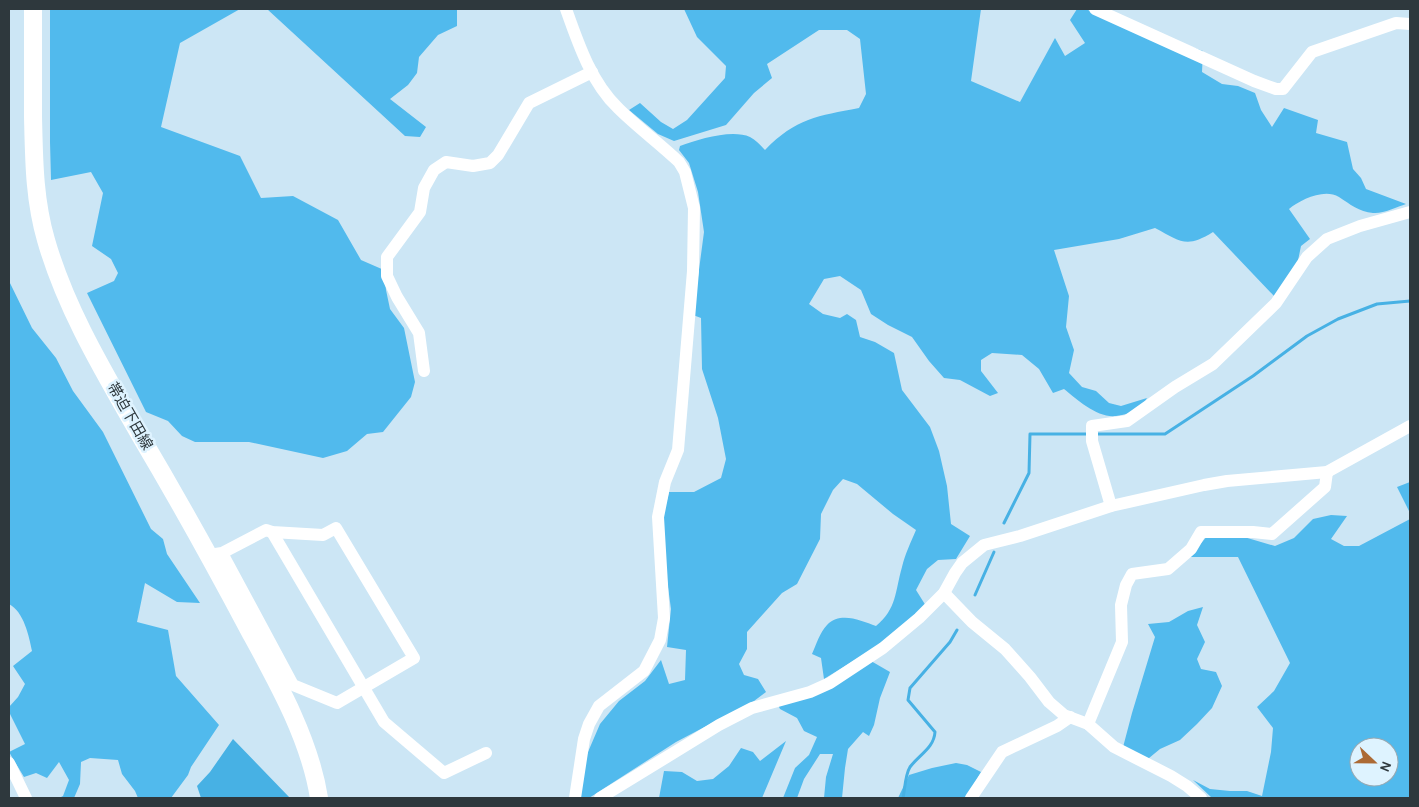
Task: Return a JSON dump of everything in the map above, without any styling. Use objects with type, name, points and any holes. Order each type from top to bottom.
[{"type":"main road","name":"帯迫下田線","points":[[33,9],[36,196],[46,240],[73,314],[113,388],[216,554],[298,728],[313,772],[319,798]]},
{"type":"street","points":[[566,9],[596,80],[616,107],[679,162],[684,172],[694,208],[693,271],[678,450],[665,482],[658,516],[664,618],[660,640],[644,671],[599,706],[589,724],[584,739],[575,798]]},
{"type":"street","points":[[1095,9],[1254,81],[1276,89],[1283,89],[1312,52],[1396,24],[1410,24]]},
{"type":"street","points":[[424,371],[419,333],[397,297],[388,276],[387,257],[420,212],[424,188],[434,170],[446,162],[473,166],[490,163],[498,155],[529,103],[592,72]]},
{"type":"street","points":[[1111,506],[1092,441],[1092,426],[1127,421],[1175,387],[1212,364],[1276,303],[1307,257],[1327,239],[1360,226],[1410,212]]},
{"type":"street","points":[[600,798],[719,725],[752,708],[810,692],[830,684],[883,648],[919,618],[944,593],[962,563],[984,545],[1020,536],[1111,506],[1228,481],[1327,472],[1410,426]]},
{"type":"street","points":[[1088,724],[1122,642],[1121,605],[1126,585],[1132,574],[1168,568],[1191,549],[1201,532],[1272,534],[1325,487],[1327,472]]},
{"type":"street","points":[[336,528],[414,658],[337,703],[293,685],[216,554],[266,530],[272,532],[323,535],[336,528]]},
{"type":"street","points":[[272,532],[384,722],[444,772],[486,753]]},
{"type":"street","points":[[944,593],[972,622],[1005,649],[1049,702],[1064,715],[1088,724],[1114,747],[1171,776],[1201,798]]},
{"type":"street","points":[[970,798],[1002,752],[1057,726],[1070,717]]},
{"type":"street","points":[[9,764],[26,798]]},
{"type":"shaded area","points":[[50,9],[240,9],[180,43],[161,127],[240,156],[261,198],[293,196],[338,220],[361,260],[384,270],[390,309],[404,328],[415,382],[411,397],[383,432],[367,434],[347,451],[323,458],[249,442],[195,442],[182,436],[168,421],[146,412],[87,293],[114,281],[118,273],[111,259],[92,246],[103,193],[91,172],[51,180]]},
{"type":"shaded area","points":[[267,9],[457,9],[457,26],[438,35],[419,57],[417,73],[408,85],[390,99],[426,127],[420,137],[405,136]]},
{"type":"shaded area","points":[[684,9],[981,9],[971,81],[1020,102],[1055,38],[1065,56],[1085,43],[1070,20],[1077,9],[1085,9],[1203,51],[1202,72],[1222,84],[1238,86],[1255,93],[1261,110],[1272,127],[1284,108],[1318,120],[1316,133],[1347,142],[1353,169],[1361,178],[1366,189],[1406,204],[1373,213],[1359,209],[1339,197],[1319,194],[1289,209],[1310,239],[1301,246],[1294,280],[1274,296],[1213,232],[1189,242],[1177,239],[1155,228],[1119,239],[1054,250],[1069,296],[1066,327],[1074,350],[1069,373],[1082,387],[1096,391],[1109,403],[1121,406],[1147,398],[1140,410],[1116,416],[1109,416],[1095,411],[1064,389],[1053,393],[1039,369],[1022,355],[992,353],[981,360],[981,371],[998,393],[990,396],[960,380],[944,378],[912,337],[871,314],[861,290],[840,276],[824,279],[809,304],[823,314],[840,318],[847,314],[856,320],[860,337],[875,342],[894,353],[902,390],[930,427],[939,451],[947,486],[951,524],[970,536],[956,559],[938,560],[927,569],[916,590],[926,606],[895,635],[824,679],[821,658],[812,654],[822,631],[827,625],[838,619],[851,618],[876,626],[883,620],[892,606],[905,557],[916,530],[893,514],[857,484],[843,479],[833,490],[821,514],[820,539],[797,584],[782,593],[747,632],[747,649],[739,664],[744,675],[758,679],[766,692],[754,701],[676,742],[589,798],[576,798],[582,766],[600,724],[619,701],[645,681],[661,660],[669,684],[685,680],[686,650],[667,647],[671,609],[664,558],[663,516],[669,492],[694,492],[721,478],[726,459],[718,418],[702,369],[701,318],[693,315],[704,232],[698,192],[689,163],[679,150],[680,146],[706,138],[734,134],[750,137],[765,150],[787,131],[808,120],[831,113],[859,108],[866,94],[860,39],[847,30],[819,30],[767,64],[772,78],[754,93],[726,125],[674,141],[658,134],[629,110],[640,103],[661,122],[673,129],[687,120],[725,78],[726,66],[697,37]]},
{"type":"shaded area","points":[[9,281],[32,328],[56,358],[73,391],[103,432],[151,529],[163,539],[167,554],[200,603],[177,602],[145,583],[137,622],[168,630],[176,676],[219,725],[191,767],[188,775],[171,798],[138,798],[122,774],[118,760],[90,758],[81,762],[80,784],[74,798],[59,798],[63,796],[69,780],[59,762],[47,778],[36,773],[24,777],[9,752],[25,744],[9,712],[9,707],[18,697],[25,684],[13,666],[32,651],[22,618],[9,604]]},
{"type":"shaded area","points":[[1410,482],[1410,513],[1397,487]]},
{"type":"shaded area","points":[[1331,515],[1347,516],[1331,539],[1344,546],[1359,546],[1410,519],[1410,798],[1212,798],[1193,780],[1210,789],[1247,791],[1262,796],[1271,752],[1273,728],[1257,707],[1274,691],[1290,663],[1238,557],[1189,557],[1209,534],[1244,537],[1275,546],[1294,538],[1313,519]]},
{"type":"shaded area","points":[[1203,607],[1197,625],[1205,642],[1197,659],[1201,669],[1216,672],[1222,686],[1212,708],[1197,724],[1180,740],[1160,749],[1143,763],[1122,751],[1155,637],[1148,624],[1169,622],[1188,611]]},
{"type":"shaded area","points":[[871,661],[890,672],[869,736],[863,732],[848,749],[842,798],[824,798],[826,777],[833,754],[820,754],[804,779],[797,798],[783,798],[795,768],[809,755],[817,737],[804,731],[797,718],[780,709],[776,701]]},
{"type":"shaded area","points":[[233,739],[290,798],[201,798],[197,786],[210,772]]},
{"type":"shaded area","points":[[786,741],[762,798],[659,798],[664,771],[682,772],[697,781],[713,779],[729,766],[741,748],[753,752],[760,761]]},
{"type":"shaded area","points":[[956,763],[967,765],[981,772],[966,798],[898,798],[909,775]]},
{"type":"waterway","points":[[1095,434],[1165,434],[1253,376],[1307,336],[1338,319],[1377,304],[1410,301]]},
{"type":"waterway","points":[[1004,523],[1029,473],[1030,434],[1089,434]]},
{"type":"waterway","points":[[975,595],[994,552]]},
{"type":"waterway","points":[[903,798],[908,770],[932,743],[935,732],[908,700],[910,688],[950,642],[957,630]]}]
